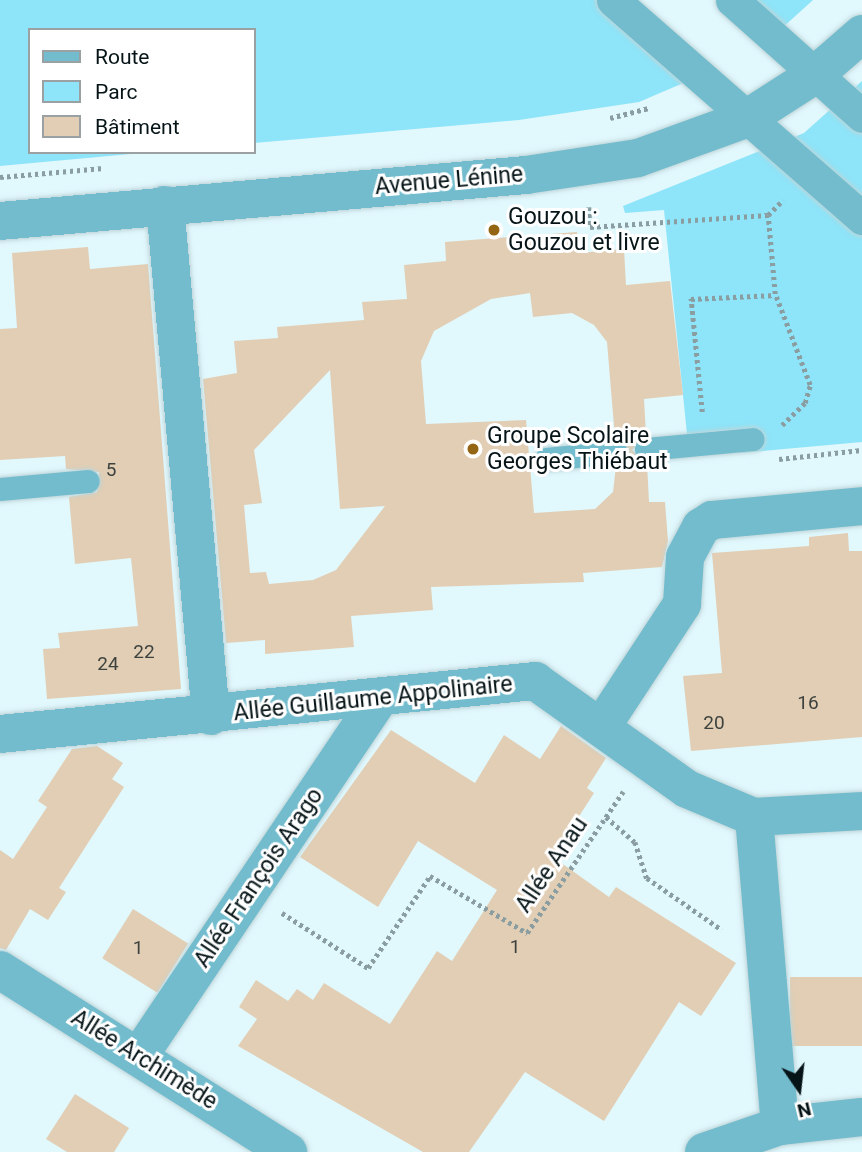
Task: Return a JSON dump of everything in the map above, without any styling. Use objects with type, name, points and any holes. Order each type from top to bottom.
[{"type":"street","points":[[613,0],[862,218]]},
{"type":"street","points":[[732,0],[862,116]]},
{"type":"street","name":"Avenue Lénine","points":[[0,221],[606,164],[672,148],[746,119],[816,74],[862,34]]},
{"type":"street","points":[[165,205],[211,716]]},
{"type":"street","points":[[862,506],[712,520],[701,527],[685,557],[682,604],[602,726],[687,789],[754,817],[862,811]]},
{"type":"street","name":"Allée Guillaume Appolinaire","points":[[0,734],[211,716],[535,681],[602,726]]},
{"type":"street","name":"Allée François Arago","points":[[139,1056],[379,699]]},
{"type":"street","points":[[754,817],[780,1126]]},
{"type":"street","name":"Allée Archimède","points":[[0,970],[288,1152]]},
{"type":"street","points":[[704,1152],[780,1126],[862,1117]]},
{"type":"lane","points":[[646,449],[753,439]]},
{"type":"lane","points":[[546,459],[616,452]]},
{"type":"lane","points":[[0,489],[88,481]]},
{"type":"path","points":[[601,120],[709,86]]},
{"type":"path","points":[[0,177],[110,168]]},
{"type":"path","points":[[753,439],[787,422],[810,385],[776,295],[768,215],[810,172]]},
{"type":"path","points":[[702,415],[691,299],[776,295]]},
{"type":"path","points":[[769,460],[862,450]]},
{"type":"path","name":"Allée Anau","points":[[250,892],[368,968],[430,876],[527,933],[645,760]]},
{"type":"path","points":[[606,817],[635,842],[647,878],[766,960]]},
{"type":"green space","points":[[0,0],[602,0],[688,81],[639,102],[519,120],[256,143],[256,28],[28,28],[28,154],[130,154],[0,166]]},
{"type":"green space","points":[[749,0],[813,0],[781,29]]},
{"type":"green space","points":[[862,81],[862,442],[741,453],[740,429],[687,434],[664,210],[625,213],[623,206],[804,133]]},
{"type":"building","points":[[577,232],[579,253],[624,249],[626,285],[670,281],[683,395],[644,399],[646,435],[632,450],[647,463],[649,502],[665,502],[668,541],[662,567],[583,573],[584,582],[431,587],[433,610],[351,616],[354,647],[265,654],[265,640],[226,643],[203,379],[237,373],[234,341],[278,338],[277,327],[364,320],[362,302],[407,299],[404,265],[446,261],[445,242]],"holes":[[[530,293],[533,317],[572,313],[594,325],[607,342],[615,438],[630,451],[616,466],[613,492],[595,509],[534,513],[526,420],[426,424],[421,361],[434,331],[491,299]],[[330,370],[340,509],[385,506],[336,570],[313,580],[269,584],[266,572],[250,573],[244,505],[262,503],[254,450]]]},
{"type":"building","points":[[88,247],[90,269],[148,264],[181,689],[47,699],[43,649],[60,648],[58,633],[138,626],[131,558],[75,564],[69,497],[97,492],[99,472],[66,469],[65,456],[0,460],[0,329],[17,328],[12,253]]},
{"type":"building","points":[[848,533],[849,551],[862,551],[862,737],[691,751],[683,676],[722,673],[712,553],[809,546],[809,537]]},
{"type":"building","points":[[561,726],[606,758],[587,788],[594,793],[553,857],[609,897],[616,887],[736,963],[701,1016],[679,1002],[604,1121],[525,1072],[469,1152],[423,1152],[238,1046],[257,1019],[239,1007],[256,980],[288,1001],[297,989],[313,1000],[324,983],[390,1024],[437,951],[452,961],[497,890],[418,841],[378,907],[300,857],[391,730],[475,783],[504,735],[540,759]]},
{"type":"building","points":[[97,746],[123,763],[112,779],[124,787],[59,888],[66,892],[48,920],[30,909],[6,950],[0,948],[0,850],[13,859],[47,807],[38,801],[72,749]]},
{"type":"building","points":[[133,909],[188,943],[157,993],[102,958]]},
{"type":"building","points":[[790,977],[862,977],[862,1046],[790,1046]]},
{"type":"building","points":[[75,1094],[129,1128],[114,1152],[67,1152],[46,1139]]},
{"type":"place","name":"Gouzou : Gouzou et livre","points":[[494,230]]},
{"type":"place","name":"Groupe Scolaire Georges Thiébaut","points":[[473,449]]}]
